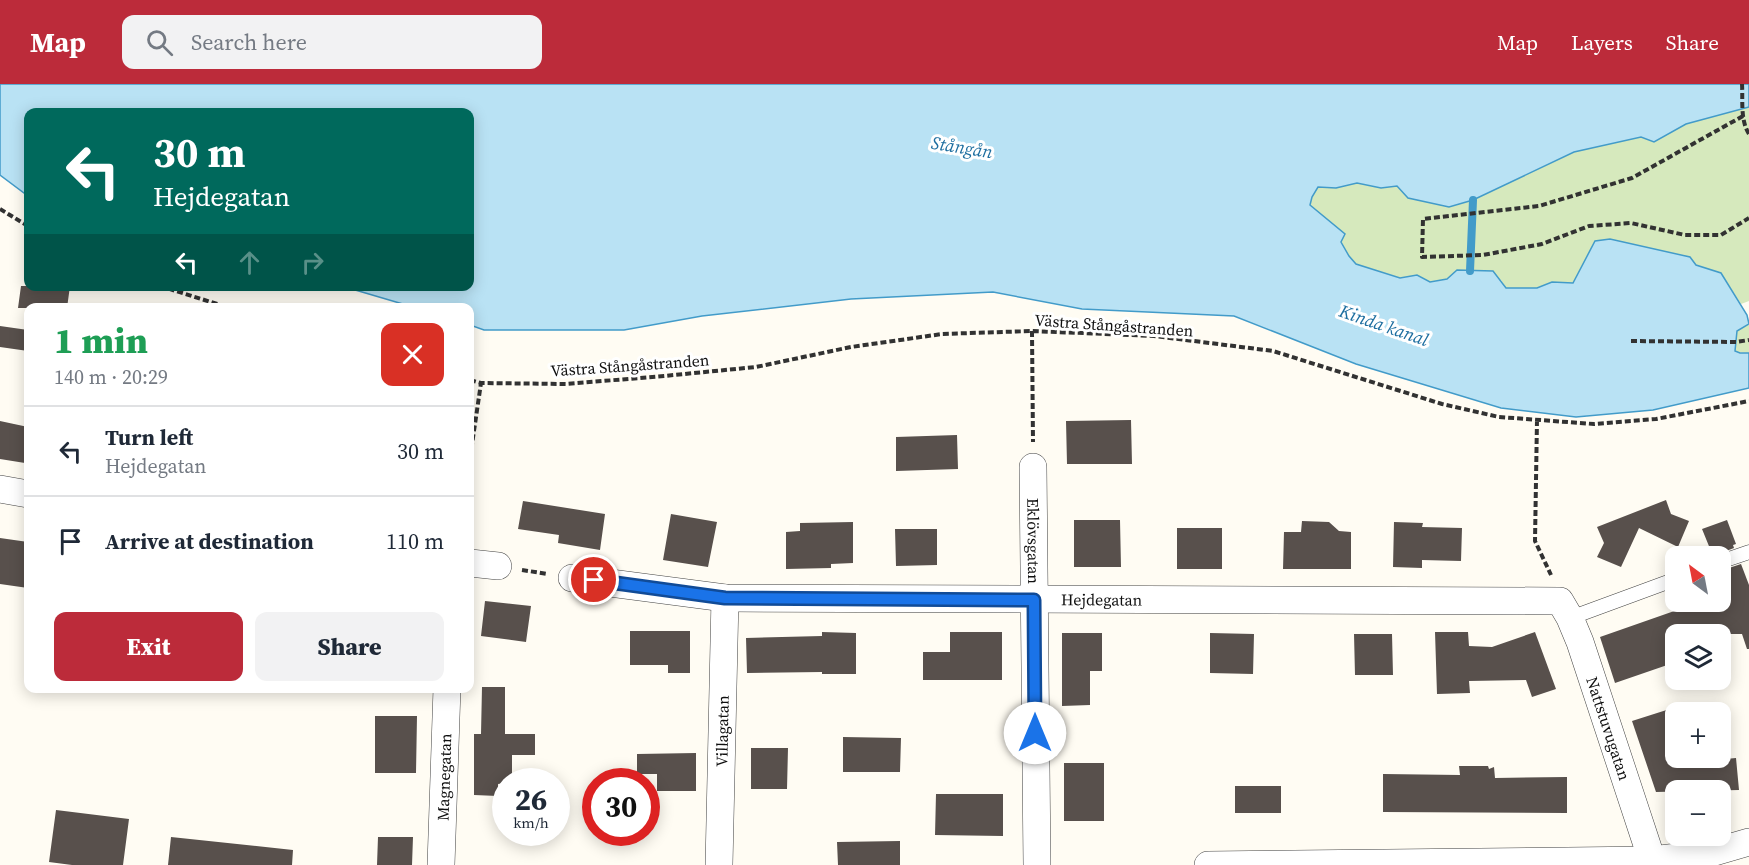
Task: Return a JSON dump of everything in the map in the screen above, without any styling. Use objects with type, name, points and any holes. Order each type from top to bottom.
[{"type":"street","name":"Eklövsgatan","points":[[1033,467],[1037,865]]},
{"type":"street","points":[[0,489],[24,493]]},
{"type":"street","points":[[474,563],[498,566]]},
{"type":"street","name":"Hejdegatan","points":[[572,578],[725,598],[1034,600],[1565,610]]},
{"type":"street","name":"Villagatan","points":[[719,865],[725,598]]},
{"type":"street","name":"Nattstuvugatan","points":[[1565,610],[1667,861]]},
{"type":"street","name":"Magnegatan","points":[[441,865],[447,693]]},
{"type":"street","points":[[1209,865],[1667,861],[1711,853],[1749,842]]},
{"type":"lane","points":[[1731,558],[1749,552]]},
{"type":"lane","points":[[1565,610],[1665,582]]},
{"type":"path","points":[[1742,84],[1743,114],[1745,128],[1749,134]]},
{"type":"path","points":[[1743,114],[1632,178],[1539,206],[1423,219],[1422,256],[1484,255],[1542,244],[1589,226],[1631,223],[1685,235],[1721,235],[1749,218]]},
{"type":"path","points":[[0,209],[24,224]]},
{"type":"path","points":[[176,291],[214,303]]},
{"type":"path","points":[[1032,331],[1033,428]]},
{"type":"path","name":"Västra Stångåstranden","points":[[474,381],[566,384],[664,376],[756,367],[851,347],[942,333],[1032,331],[1154,336],[1273,351],[1442,404],[1499,417],[1594,424],[1656,419],[1749,401]]},
{"type":"path","points":[[1631,341],[1736,342],[1749,340]]},
{"type":"path","points":[[474,431],[481,383]]},
{"type":"path","points":[[1537,420],[1535,541],[1565,610]]},
{"type":"path","points":[[498,566],[572,578]]},
{"type":"green space","points":[[1749,107],[1749,301],[1741,304],[1721,273],[1696,265],[1690,257],[1595,241],[1573,283],[1552,282],[1537,288],[1506,288],[1501,280],[1457,270],[1447,279],[1430,282],[1417,275],[1400,278],[1356,264],[1326,220],[1310,205],[1318,187],[1336,188],[1357,183],[1381,188],[1397,186],[1449,207],[1473,200],[1574,152],[1641,136],[1654,142],[1686,124]]},
{"type":"green space","points":[[1749,324],[1749,353],[1735,352],[1737,331]]},
{"type":"water","points":[[0,84],[1749,84],[1749,107],[1686,124],[1654,142],[1641,137],[1574,152],[1473,200],[1449,207],[1408,198],[1397,186],[1381,188],[1357,183],[1336,188],[1318,187],[1310,205],[1345,234],[1341,242],[1356,264],[1400,278],[1417,275],[1430,282],[1447,279],[1457,270],[1493,271],[1506,288],[1537,288],[1552,282],[1573,283],[1595,241],[1610,239],[1690,257],[1696,265],[1721,273],[1747,315],[1749,324],[1737,331],[1735,351],[1749,353],[1749,388],[1653,410],[1576,417],[1501,408],[1356,364],[1234,316],[1082,309],[993,292],[851,299],[702,316],[624,330],[484,330],[474,326],[474,303],[399,303],[359,291],[474,291],[474,108],[24,108],[24,193],[0,175]]},
{"type":"building","points":[[21,286],[24,286],[24,291],[69,291],[68,303],[24,303],[24,308],[18,308]]},
{"type":"building","points":[[0,326],[24,329],[24,350],[0,347]]},
{"type":"building","points":[[1131,420],[1132,464],[1067,464],[1066,421]]},
{"type":"building","points":[[0,421],[24,426],[24,463],[0,459]]},
{"type":"building","points":[[957,435],[958,469],[896,471],[896,437]]},
{"type":"building","points":[[1666,500],[1671,514],[1689,521],[1678,546],[1639,528],[1621,567],[1597,557],[1604,543],[1597,527]]},
{"type":"building","points":[[523,501],[605,514],[600,550],[558,543],[559,535],[518,529]]},
{"type":"building","points":[[671,514],[717,522],[708,567],[663,560]]},
{"type":"building","points":[[1074,520],[1120,520],[1121,567],[1074,567]]},
{"type":"building","points":[[1727,520],[1736,544],[1733,545],[1734,548],[1709,546],[1702,529]]},
{"type":"building","points":[[1302,521],[1329,522],[1339,531],[1351,532],[1351,569],[1283,569],[1284,532],[1301,532]]},
{"type":"building","points":[[853,522],[853,563],[831,564],[831,568],[786,569],[786,532],[800,531],[800,523]]},
{"type":"building","points":[[1394,522],[1423,523],[1422,527],[1462,528],[1461,561],[1422,560],[1422,568],[1393,567]]},
{"type":"building","points":[[1177,528],[1222,528],[1222,569],[1177,569]]},
{"type":"building","points":[[895,529],[937,529],[937,565],[896,566]]},
{"type":"building","points":[[0,538],[24,541],[24,587],[0,584]]},
{"type":"building","points":[[1741,564],[1749,585],[1749,649],[1747,649],[1742,634],[1731,634],[1731,624],[1665,624],[1665,666],[1615,683],[1600,637],[1671,612],[1731,612],[1731,567]]},
{"type":"building","points":[[485,601],[531,606],[526,642],[481,636]]},
{"type":"building","points":[[630,631],[690,631],[690,673],[668,673],[668,665],[630,665]]},
{"type":"building","points":[[822,632],[856,633],[856,674],[747,673],[746,638],[822,636]]},
{"type":"building","points":[[950,632],[1002,632],[1002,680],[923,680],[923,652],[950,652]]},
{"type":"building","points":[[1435,632],[1468,632],[1469,646],[1492,647],[1535,632],[1556,689],[1532,697],[1526,680],[1469,681],[1470,693],[1437,694]]},
{"type":"building","points":[[1062,633],[1102,633],[1102,671],[1090,671],[1090,705],[1062,706]]},
{"type":"building","points":[[1210,633],[1254,634],[1253,674],[1210,673]]},
{"type":"building","points":[[1354,634],[1392,634],[1393,675],[1355,675]]},
{"type":"building","points":[[482,687],[505,687],[505,734],[535,734],[535,755],[512,755],[512,768],[492,768],[492,796],[474,795],[474,734],[481,734]]},
{"type":"building","points":[[1665,710],[1665,768],[1731,768],[1731,758],[1736,758],[1739,790],[1731,790],[1731,780],[1665,780],[1665,792],[1656,792],[1632,721]]},
{"type":"building","points":[[375,716],[417,716],[416,773],[375,773]]},
{"type":"building","points":[[843,737],[901,738],[900,772],[843,772]]},
{"type":"building","points":[[751,748],[788,748],[787,789],[751,789]]},
{"type":"building","points":[[696,753],[696,791],[660,791],[660,768],[637,768],[637,754]]},
{"type":"building","points":[[1064,763],[1104,763],[1104,821],[1064,821]]},
{"type":"building","points":[[1459,766],[1488,766],[1489,769],[1494,767],[1495,778],[1567,777],[1567,813],[1383,812],[1383,774],[1460,775]]},
{"type":"building","points":[[1235,786],[1281,786],[1281,813],[1235,813]]},
{"type":"building","points":[[936,794],[1003,794],[1003,836],[935,835]]},
{"type":"building","points":[[56,810],[129,819],[123,865],[72,865],[49,862]]},
{"type":"building","points":[[171,837],[293,850],[292,865],[168,865]]},
{"type":"building","points":[[378,837],[413,837],[412,865],[377,865]]},
{"type":"building","points":[[900,841],[900,865],[838,865],[837,842]]},
{"type":"waterway","points":[[1470,271],[1473,200]]},
{"type":"route","points":[[594,580],[725,598],[1034,600],[1035,733]]},
{"type":"water label","name":"Stångån","points":[[962,147]]},
{"type":"water label","name":"Kinda kanal","points":[[1384,325]]}]
